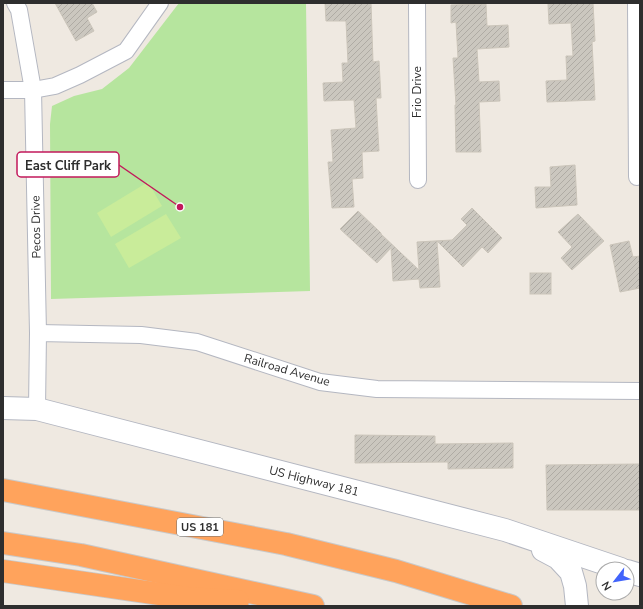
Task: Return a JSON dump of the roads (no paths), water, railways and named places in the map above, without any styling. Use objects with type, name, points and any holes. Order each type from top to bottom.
[{"type":"highway","name":"US 181","points":[[3,490],[286,544],[396,572],[511,606]]},
{"type":"highway","points":[[3,543],[81,555],[310,606]]},
{"type":"highway","points":[[3,571],[187,598],[310,606]]},
{"type":"main road","name":"US Highway 181","points":[[3,408],[37,409],[505,530],[597,561]]},
{"type":"main road","points":[[505,530],[558,558],[571,572],[575,586],[577,606]]},
{"type":"street","name":"Pecos Drive","points":[[15,3],[18,10],[33,90],[38,332]]},
{"type":"street","points":[[3,90],[33,90],[55,86],[80,75],[126,50],[160,3]]},
{"type":"street","name":"Frio Drive","points":[[417,3],[418,180]]},
{"type":"street","points":[[636,3],[637,177]]},
{"type":"street","points":[[37,409],[38,332]]},
{"type":"street","name":"Railroad Avenue","points":[[38,332],[141,335],[197,342],[320,382],[377,390],[640,391]]},
{"type":"place","name":"East Cliff Park","points":[[180,207]]}]
